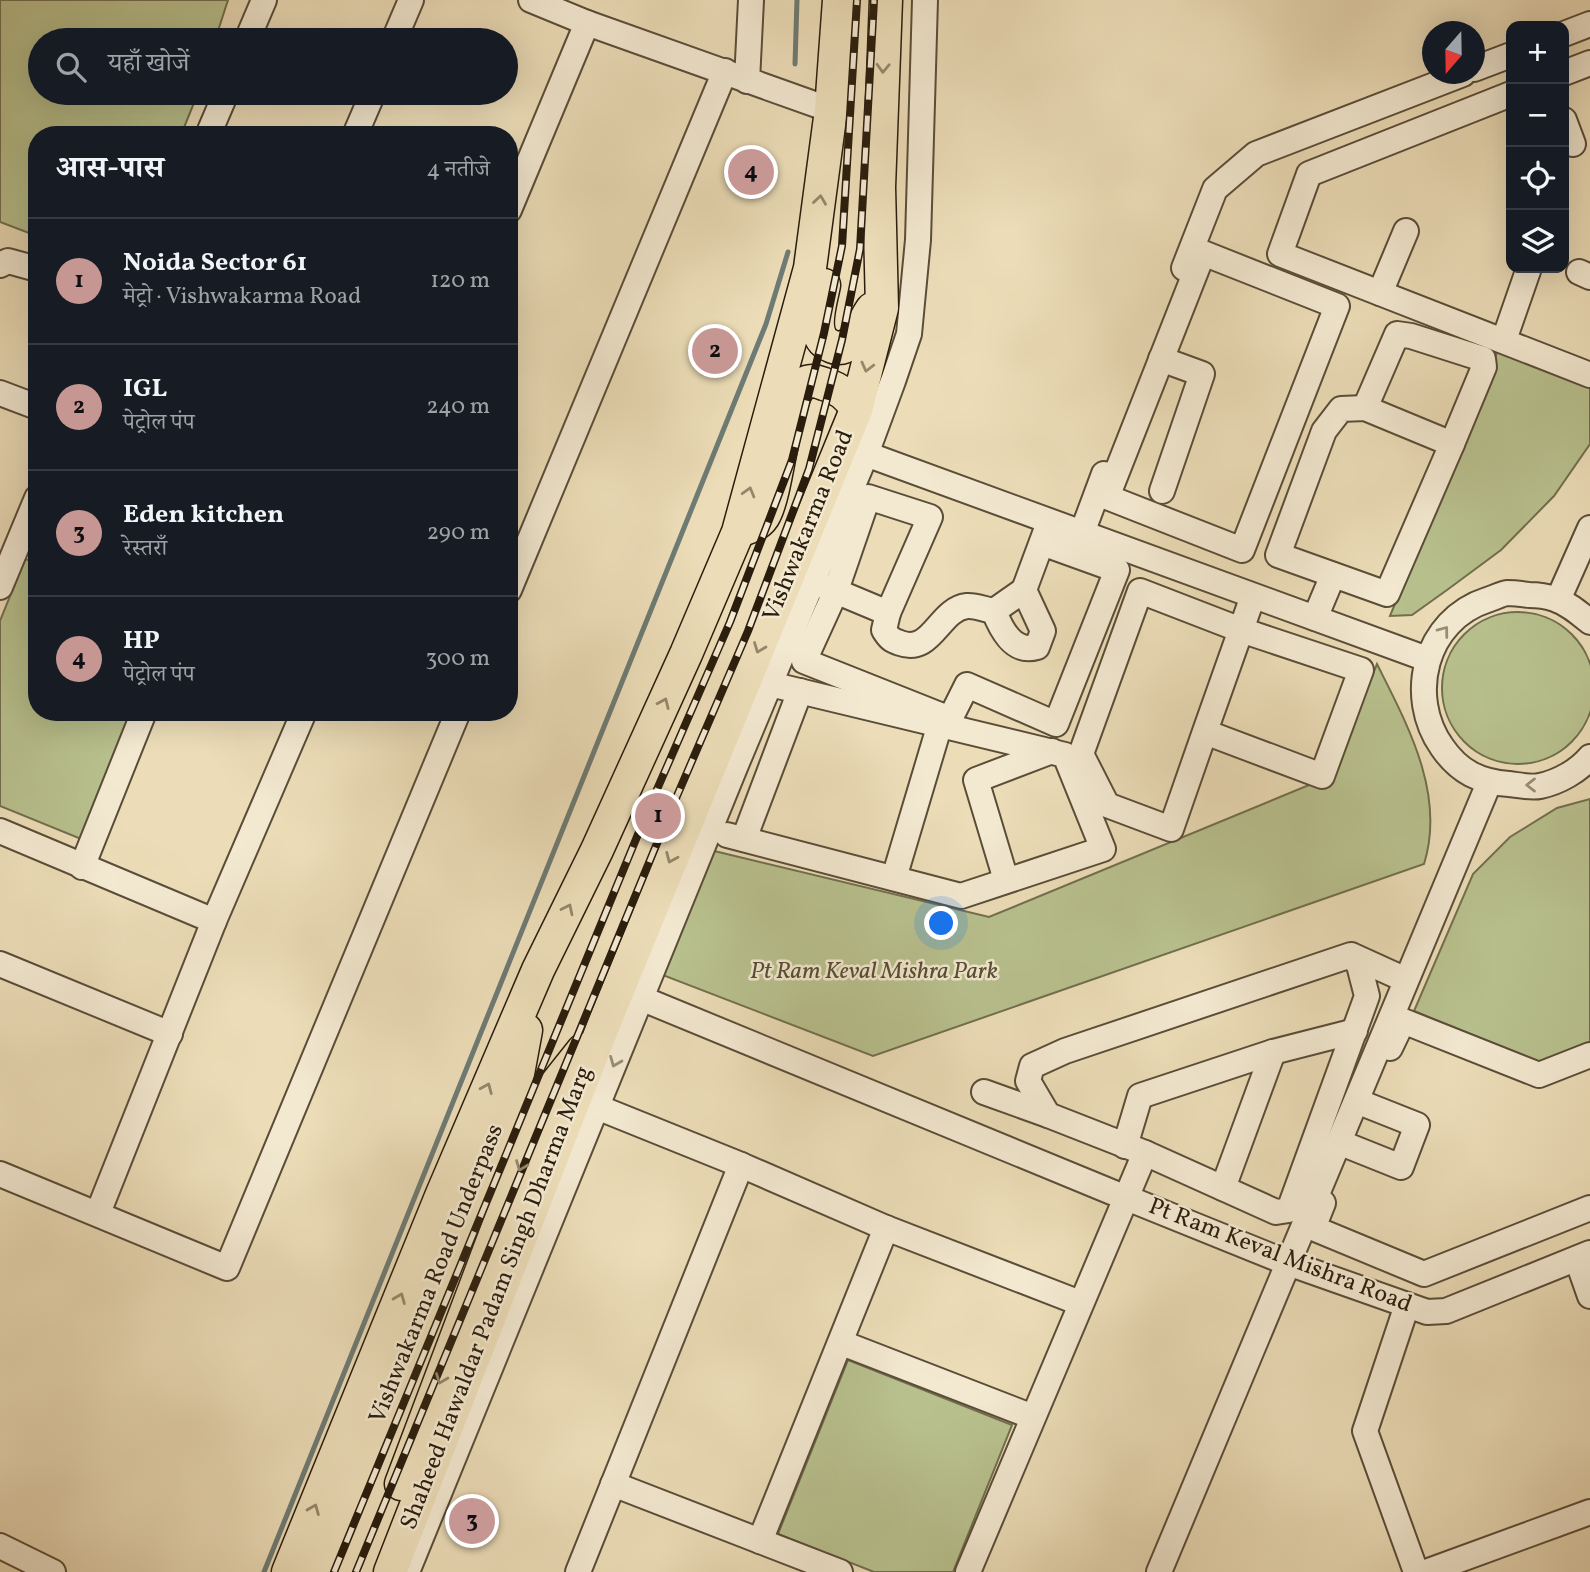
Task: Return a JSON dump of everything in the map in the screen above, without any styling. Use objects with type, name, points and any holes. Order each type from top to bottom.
[{"type":"main road","points":[[288,1572],[442,1194],[538,970],[603,838],[738,532],[810,268],[831,110],[839,0]]},
{"type":"main road","name":"Vishwakarma Road","points":[[604,1024],[629,994],[799,592],[856,410],[881,302],[879,187],[886,0]]},
{"type":"main road","points":[[815,234],[829,254],[817,328],[825,343],[834,348],[844,348],[850,344],[874,306],[881,302]]},
{"type":"main road","points":[[738,532],[759,523],[765,514],[792,402],[803,384],[814,380],[831,386],[852,401],[856,410]]},
{"type":"main road","name":"Vishwakarma Road Underpass","points":[[315,1572],[517,1079],[538,970]]},
{"type":"main road","name":"Vishwakarma Road Underpass","points":[[366,1572],[548,1094],[604,1024]]},
{"type":"main road","name":"Shaheed Hawaldar Padam Singh Dharma Marg","points":[[390,1572],[604,1024]]},
{"type":"street","points":[[252,28],[264,0]]},
{"type":"street","points":[[399,28],[411,0]]},
{"type":"street","points":[[531,0],[587,23],[831,110]]},
{"type":"street","points":[[518,570],[736,76],[751,0]]},
{"type":"street","points":[[407,1572],[597,1107],[629,994],[770,684],[799,592],[866,454],[909,334],[918,240],[925,0]]},
{"type":"street","points":[[518,188],[587,23]]},
{"type":"street","points":[[1569,32],[1590,24]]},
{"type":"street","points":[[1485,65],[1506,57]]},
{"type":"street","points":[[1569,72],[1590,63]]},
{"type":"street","points":[[1082,533],[1215,189],[1256,154],[1437,84]]},
{"type":"street","points":[[1506,96],[1309,174],[1280,254],[1590,374]]},
{"type":"street","points":[[212,126],[221,105]]},
{"type":"street","points":[[359,126],[368,105]]},
{"type":"street","points":[[1569,133],[1573,144]]},
{"type":"street","points":[[1380,293],[1406,231]]},
{"type":"street","points":[[1203,253],[1337,306],[1242,550],[1107,498],[1161,359],[1203,253]]},
{"type":"street","points":[[0,265],[8,261],[28,267]]},
{"type":"street","points":[[1504,340],[1527,273]]},
{"type":"street","points":[[1365,408],[1397,334],[1483,359],[1484,367],[1387,594],[1278,555],[1324,431],[1341,409],[1365,408],[1451,444]]},
{"type":"street","points":[[1161,359],[1202,374],[1163,491]]},
{"type":"street","points":[[0,393],[28,404]]},
{"type":"street","points":[[866,454],[1045,532],[1116,570],[1056,723],[967,685],[950,719],[804,661],[835,593],[868,497],[930,517],[888,613],[884,630],[890,639],[908,646],[924,642],[951,613],[967,606],[994,611],[1024,590],[1045,532]]},
{"type":"street","points":[[1164,563],[1179,526]]},
{"type":"street","points":[[1558,600],[1590,528]]},
{"type":"street","points":[[1045,532],[1082,533],[1427,659]]},
{"type":"street","points":[[0,587],[27,548]]},
{"type":"street","points":[[1315,618],[1333,575]]},
{"type":"street","points":[[994,611],[1002,629],[1014,644],[1026,648],[1037,647],[1043,631],[1024,590]]},
{"type":"street","points":[[1205,732],[1322,776],[1361,670],[1241,629],[1140,591],[1082,754],[1107,805],[1171,829],[1241,629],[1253,596]]},
{"type":"street","points":[[799,592],[835,593],[888,613]]},
{"type":"street","points":[[1590,622],[1572,607],[1546,596],[1507,593],[1473,605],[1454,618],[1440,634],[1427,659],[1422,690],[1425,712],[1433,735],[1449,757],[1470,774],[1489,783],[1539,787],[1578,770],[1590,757]]},
{"type":"street","points":[[770,684],[800,691],[940,724],[1065,755],[1102,849],[961,896],[735,837],[800,691]]},
{"type":"street","points":[[82,867],[140,721]]},
{"type":"street","points":[[98,1213],[214,921],[300,721]]},
{"type":"street","points":[[0,1174],[227,1268],[454,721]]},
{"type":"street","points":[[894,878],[940,724]]},
{"type":"street","points":[[1006,880],[976,780],[1052,751]]},
{"type":"street","points":[[1489,783],[1406,980],[1313,1228],[1424,1275],[1590,1208]]},
{"type":"street","points":[[0,831],[214,921]]},
{"type":"street","points":[[1048,1115],[1028,1081],[1032,1066],[1065,1051],[1351,955],[1406,980]]},
{"type":"street","points":[[984,1092],[1135,1150],[1276,1212],[1289,1210],[1367,996],[1359,965],[1351,955]]},
{"type":"street","points":[[0,964],[170,1034]]},
{"type":"street","name":"Pt Ram Keval Mishra Road","points":[[629,994],[1288,1263],[1427,1312],[1446,1311],[1584,1256]]},
{"type":"street","points":[[1159,1572],[1288,1263],[1403,1021],[1539,1075],[1590,1056]]},
{"type":"street","points":[[968,1572],[1080,1303],[1120,1195],[1135,1150],[1140,1096],[1273,1052],[1354,1031]]},
{"type":"street","points":[[1223,1188],[1273,1052]]},
{"type":"street","points":[[597,1107],[741,1165],[886,1228],[1080,1303]]},
{"type":"street","points":[[578,1572],[741,1165]]},
{"type":"street","points":[[760,1541],[842,1343],[886,1228]]},
{"type":"street","points":[[1584,1256],[1590,1296]]},
{"type":"street","points":[[1408,1305],[1365,1431],[1416,1572]]},
{"type":"street","points":[[842,1343],[1033,1417]]},
{"type":"street","points":[[613,1484],[840,1572]]},
{"type":"street","points":[[1426,1572],[1590,1512]]},
{"type":"street","points":[[0,1546],[53,1572]]},
{"type":"green space","points":[[0,0],[228,0],[219,28],[28,28],[28,105],[193,105],[185,126],[28,126],[28,233],[0,222]]},
{"type":"green space","points":[[1498,350],[1590,386],[1590,444],[1554,496],[1501,550],[1412,615],[1390,616]]},
{"type":"green space","points":[[25,559],[28,560],[28,721],[128,721],[81,839],[0,806],[0,621]]},
{"type":"green space","points":[[1518,612],[1547,617],[1572,634],[1589,659],[1589,717],[1572,742],[1547,759],[1518,764],[1489,759],[1464,742],[1447,717],[1442,688],[1447,659],[1464,634],[1489,617]]},
{"type":"green space","name":"Pt Ram Keval Mishra Park","points":[[1377,664],[1411,735],[1427,786],[1430,838],[1424,864],[873,1056],[660,974],[710,850],[989,917],[1331,776]]},
{"type":"green space","points":[[1590,799],[1590,1044],[1542,1063],[1414,1011],[1473,874],[1510,837],[1557,808]]},
{"type":"green space","points":[[848,1360],[1012,1425],[953,1572],[874,1572],[778,1534]]},
{"type":"waterway","points":[[795,64],[797,0]]},
{"type":"waterway","points":[[264,1572],[766,324],[788,252]]},
{"type":"railway","points":[[334,1572],[648,810],[730,622],[792,460],[824,333],[842,246],[857,0]]},
{"type":"railway","points":[[356,1572],[667,819],[748,631],[809,469],[842,340],[860,249],[874,0]]},
{"type":"place","name":"HP","points":[[751,172]]},
{"type":"place","name":"IGL","points":[[715,351]]},
{"type":"place","name":"Noida Sector 61","points":[[658,816]]},
{"type":"place","name":"Eden kitchen","points":[[472,1521]]}]
